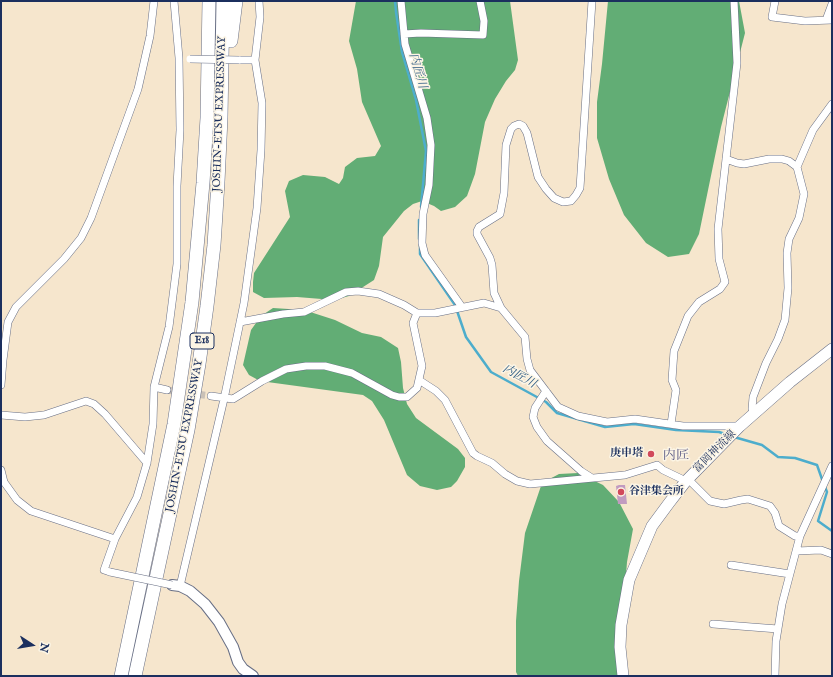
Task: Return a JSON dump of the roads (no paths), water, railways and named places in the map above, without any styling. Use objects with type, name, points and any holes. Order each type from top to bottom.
[{"type":"highway","name":"JOSHIN-ETSU EXPRESSWAY","points":[[121,676],[174,424],[188,332],[198,251],[203,183],[207,118],[209,1]]},
{"type":"highway","name":"JOSHIN-ETSU EXPRESSWAY","points":[[135,676],[188,430],[199,364],[214,245],[221,118],[223,1]]},
{"type":"highway","points":[[214,245],[220,197],[232,26],[236,1]]},
{"type":"main road","name":"富岡神流線","points":[[623,676],[620,647],[629,580],[652,526],[687,480],[740,426],[790,382],[832,349]]},
{"type":"street","points":[[1,385],[8,322],[16,307],[64,259],[80,238],[91,218],[138,89],[150,36],[154,1]]},
{"type":"street","points":[[174,1],[179,58],[180,130],[177,186],[177,264],[169,327],[154,387],[153,424],[148,463],[137,497],[115,539],[104,570],[176,586],[190,591],[205,604],[219,622],[233,647],[238,662],[243,669],[253,676]]},
{"type":"street","points":[[176,586],[224,399],[244,303],[257,208],[261,150],[262,103],[255,60],[260,17],[259,1]]},
{"type":"street","points":[[401,1],[404,34],[410,62],[427,118],[431,145],[429,185],[423,214],[422,243],[424,255],[462,307]]},
{"type":"street","points":[[404,34],[421,33],[483,35],[484,21],[480,1]]},
{"type":"street","points":[[592,1],[580,188],[571,201],[563,202],[554,198],[538,177],[527,133],[523,126],[519,124],[511,129],[506,145],[504,193],[500,214],[479,227],[477,231],[477,234],[490,258],[494,293],[502,308],[525,337],[527,359],[530,370],[558,407],[578,416],[607,422],[635,419],[683,426],[740,426]]},
{"type":"street","points":[[671,424],[676,390],[672,380],[674,351],[688,316],[699,302],[720,289],[725,282],[719,259],[718,228],[737,63],[734,1]]},
{"type":"street","points":[[776,1],[772,17],[805,21],[829,20],[832,4]]},
{"type":"street","points":[[179,58],[255,60]]},
{"type":"street","points":[[755,414],[752,409],[754,392],[785,320],[788,288],[787,253],[789,239],[799,218],[804,194],[797,167],[813,130],[832,104]]},
{"type":"street","points":[[726,158],[737,163],[744,164],[769,159],[782,159],[789,161],[797,167]]},
{"type":"street","points":[[240,322],[282,314],[304,312],[346,292],[358,291],[380,294],[417,313],[435,313],[484,303],[502,308]]},
{"type":"street","points":[[211,396],[224,399],[233,399],[262,381],[286,369],[306,366],[325,366],[352,373],[392,395],[399,397],[411,396],[417,388],[422,366],[413,323],[417,313]]},
{"type":"street","points":[[419,380],[436,391],[445,400],[473,453],[492,463],[505,474],[517,481],[530,484],[625,475],[657,465],[663,470],[687,480],[710,501],[724,504],[748,499],[770,506],[775,513],[779,526],[795,536],[800,536]]},
{"type":"street","points":[[154,387],[167,390]]},
{"type":"street","points":[[546,391],[535,408],[533,417],[537,428],[547,442],[581,471],[592,478]]},
{"type":"street","points":[[1,415],[25,417],[44,415],[86,401],[94,404],[106,414],[148,463]]},
{"type":"street","points":[[775,676],[776,641],[782,604],[800,536],[832,466]]},
{"type":"street","points":[[1,470],[4,482],[17,500],[31,511],[115,539]]},
{"type":"street","points":[[796,551],[821,550],[832,554]]},
{"type":"street","points":[[731,565],[790,574]]},
{"type":"street","points":[[713,624],[778,629]]},
{"type":"waterway","name":"内匠川","points":[[395,1],[402,52],[416,100],[426,151],[421,207]]},
{"type":"waterway","name":"内匠川","points":[[419,220],[419,239]]},
{"type":"waterway","name":"内匠川","points":[[420,246],[420,254],[455,305],[466,337],[491,372],[546,402],[557,413],[605,427],[634,424],[676,430],[719,432],[728,435]]},
{"type":"waterway","name":"内匠川","points":[[734,437],[762,445],[778,457],[795,458],[817,465],[823,482]]},
{"type":"waterway","name":"内匠川","points":[[825,487],[827,492],[818,521],[832,531]]},
{"type":"tunnel","points":[[167,390],[211,396]]},
{"type":"place","name":"庚申塔","points":[[651,454]]},
{"type":"place","name":"谷津集会所","points":[[621,492]]},
{"type":"district","name":"内匠","points":[[676,456]]}]
